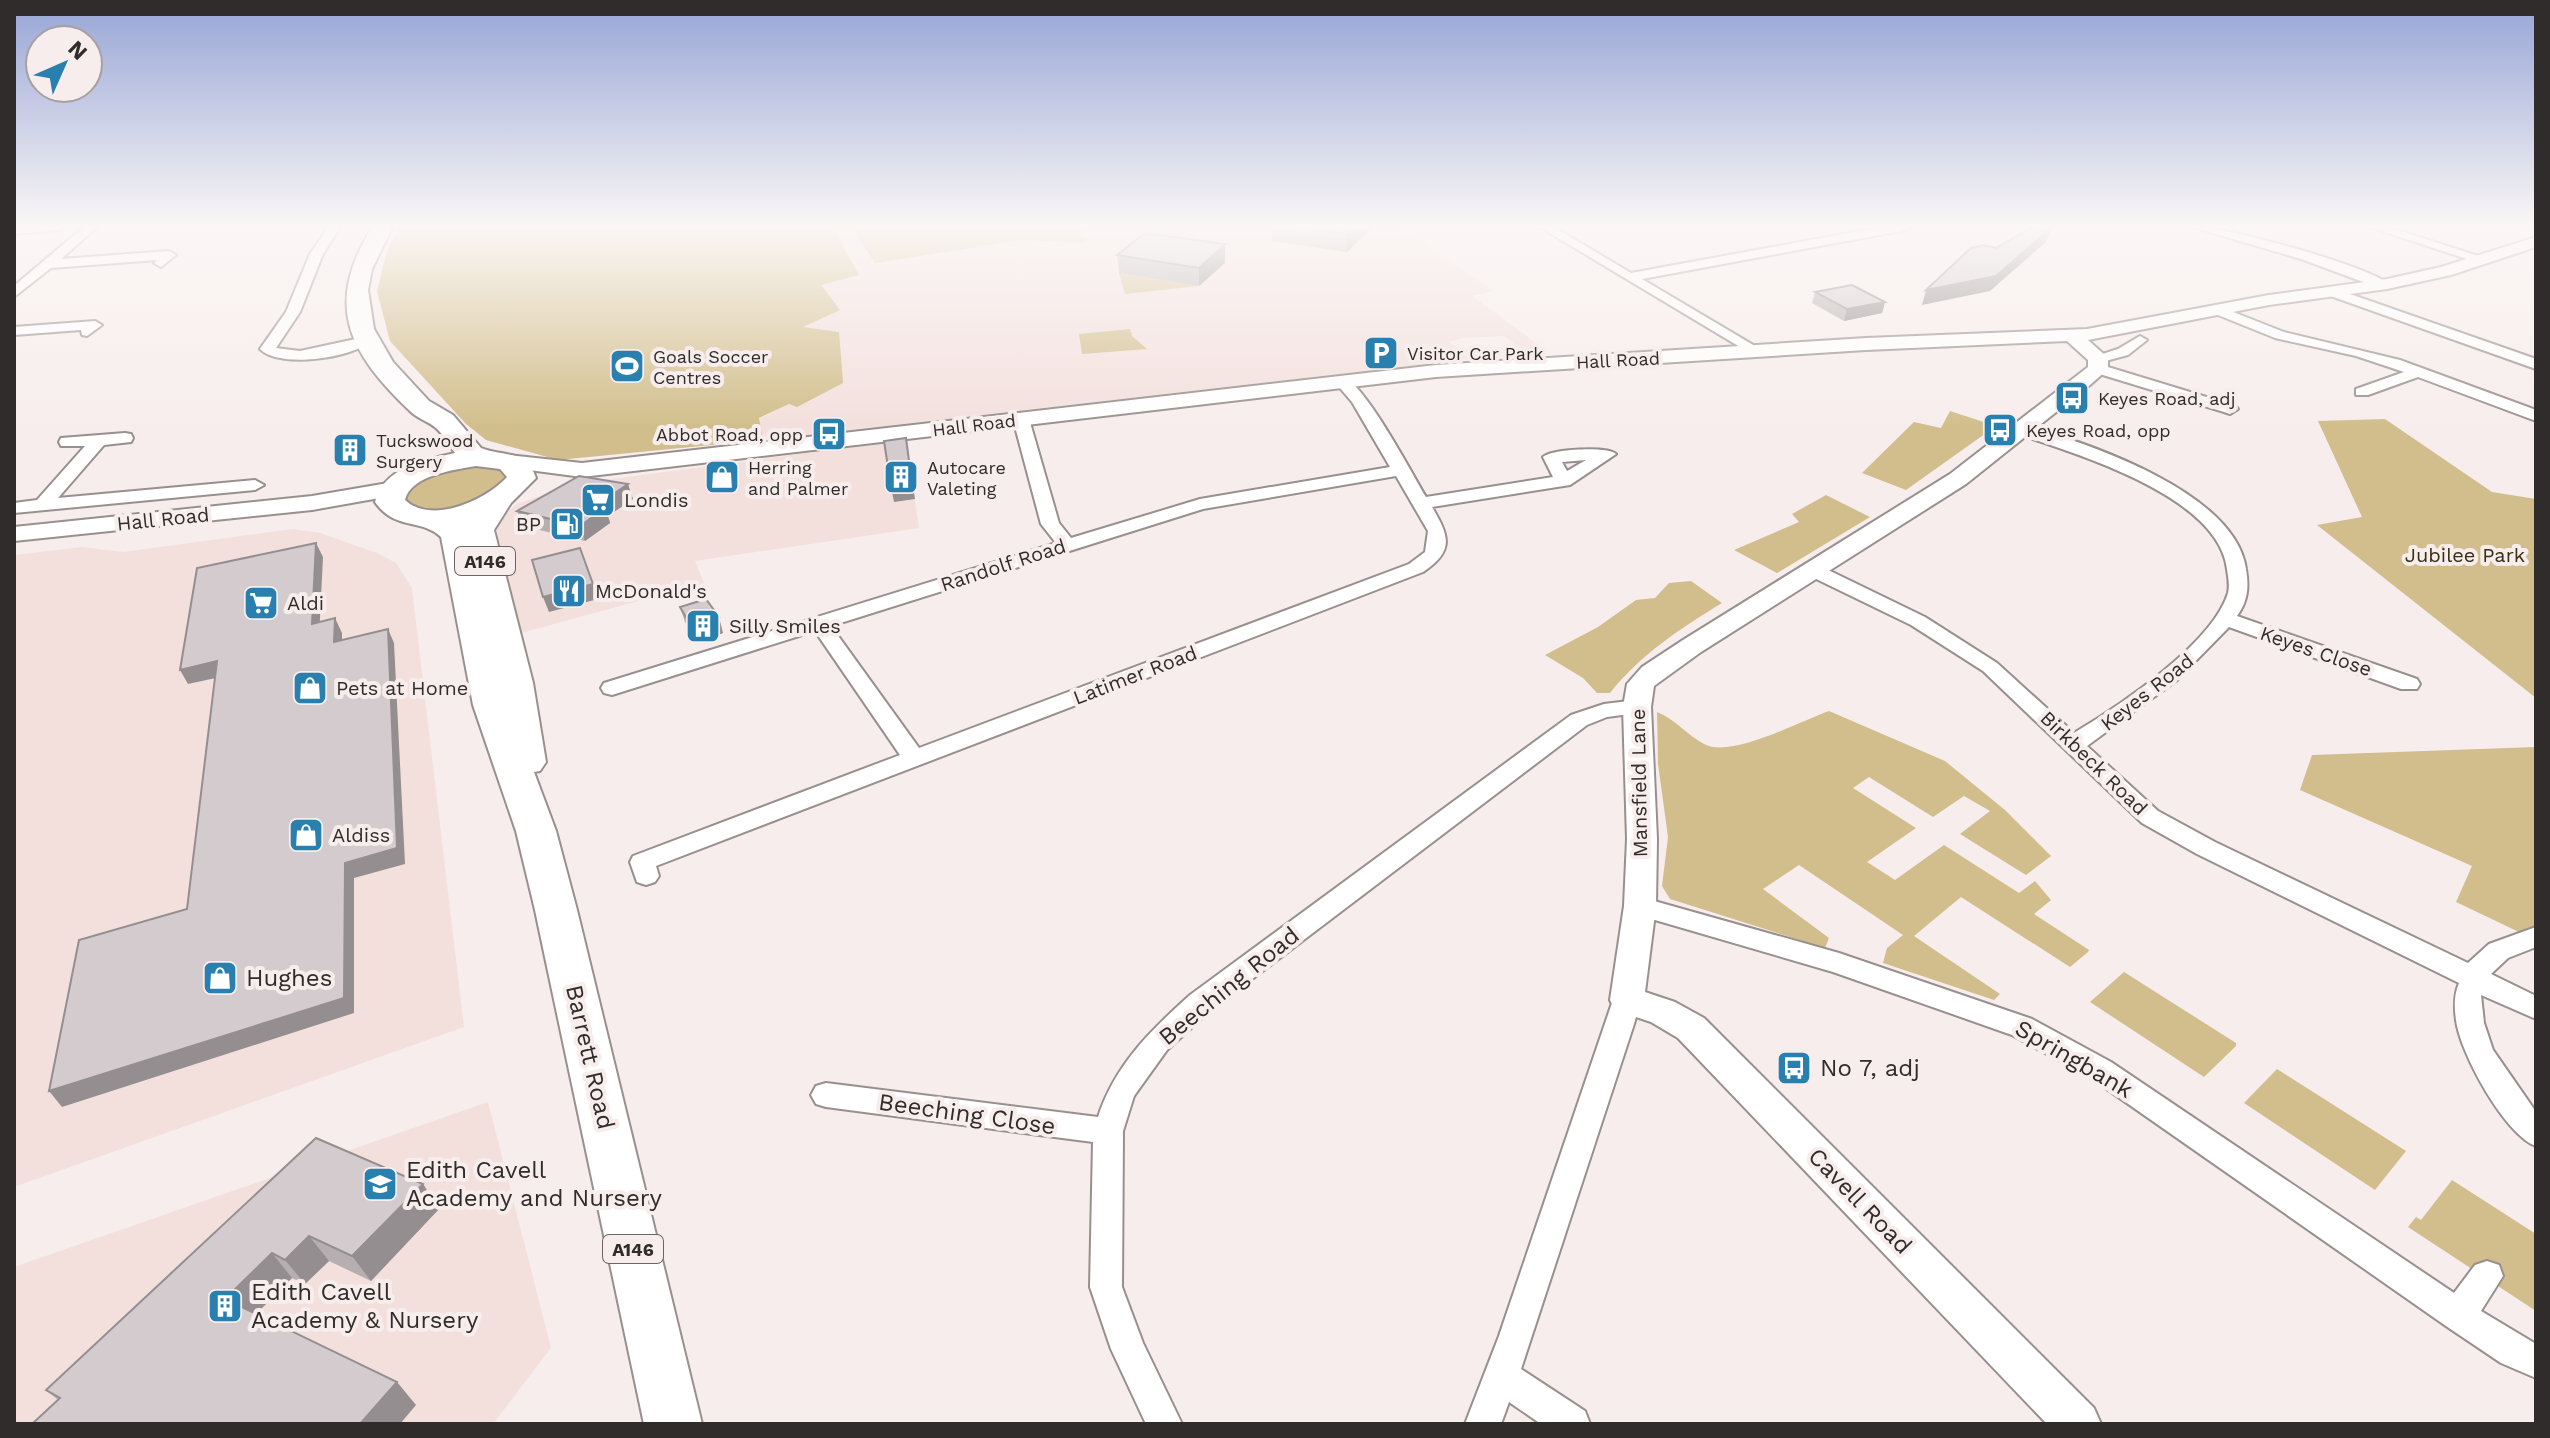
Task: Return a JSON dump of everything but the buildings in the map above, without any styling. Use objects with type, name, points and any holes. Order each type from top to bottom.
[{"type":"highway","points":[[357,293],[356,317],[365,341],[383,368],[427,412],[443,421],[466,452],[476,458]]},
{"type":"highway","points":[[400,492],[432,446],[426,424],[427,412]]},
{"type":"highway","name":"Hall Road","points":[[476,458],[506,484],[467,513],[438,518],[413,517],[400,492],[438,465],[476,458]]},
{"type":"highway","name":"Barrett Road","points":[[506,484],[479,530],[519,698],[536,831]]},
{"type":"highway","name":"Barrett Road","points":[[438,518],[456,534],[491,705],[536,831],[673,1424]]},
{"type":"street","points":[[300,293],[295,308],[267,349],[273,354],[292,356],[365,341]]},
{"type":"street","points":[[1656,293],[1755,352]]},
{"type":"street","name":"Hall Road","points":[[506,484],[1021,419],[1436,371],[1912,342],[2072,336],[2318,293]]},
{"type":"street","points":[[2336,293],[2536,364]]},
{"type":"street","points":[[2218,310],[2280,335],[2359,352],[2536,416]]},
{"type":"street","points":[[14,331],[95,325]]},
{"type":"street","points":[[2072,336],[2098,363],[2230,409]]},
{"type":"street","name":"Mansfield Lane","points":[[1483,1424],[1607,1075],[1627,1000],[1640,906],[1642,839],[1637,707],[1641,684],[1651,673],[1933,496],[2021,430],[2098,363],[2140,340]]},
{"type":"street","points":[[2362,386],[2379,386],[2418,372]]},
{"type":"street","name":"Latimer Road","points":[[641,861],[1416,568],[1434,556],[1438,546],[1437,531],[1359,400],[1342,381]]},
{"type":"street","points":[[1021,419],[1050,524],[1066,544]]},
{"type":"street","name":"Keyes Road","points":[[2021,430],[2104,459],[2158,483],[2187,501],[2220,531],[2230,545],[2239,590],[2223,618],[2191,659],[2094,733],[2072,745]]},
{"type":"street","points":[[67,442],[125,438]]},
{"type":"street","points":[[42,506],[99,440]]},
{"type":"street","name":"Randolf Road","points":[[612,688],[1200,504],[1402,470]]},
{"type":"street","points":[[1422,503],[1564,481]]},
{"type":"street","name":"Hall Road","points":[[14,508],[255,485]]},
{"type":"street","name":"Hall Road","points":[[14,534],[400,492]]},
{"type":"street","name":"Birkbeck Road","points":[[1815,571],[1882,602],[1990,667],[2150,817],[2219,854],[2536,1008]]},
{"type":"street","name":"Keyes Close","points":[[2223,618],[2409,684]]},
{"type":"street","points":[[819,623],[914,758]]},
{"type":"street","name":"Beeching Road","points":[[1164,1424],[1128,1349],[1106,1287],[1108,1131],[1121,1091],[1157,1042],[1200,1003],[1579,720],[1604,711],[1637,707]]},
{"type":"street","name":"Springbank","points":[[1640,906],[1839,963],[2022,1027],[2101,1070],[2458,1315],[2513,1351],[2536,1361]]},
{"type":"street","points":[[2536,937],[2516,942],[2494,953],[2472,977],[2466,999],[2471,1035],[2492,1078],[2536,1133]]},
{"type":"street","name":"Cavell Road","points":[[1627,1000],[1663,1012],[1691,1028],[2078,1424]]},
{"type":"street","name":"Beeching Close","points":[[826,1095],[1108,1131]]},
{"type":"street","points":[[2458,1315],[2487,1276]]},
{"type":"street","points":[[1502,1377],[1572,1424]]},
{"type":"shaded area","points":[[378,293],[639,293],[466,304],[390,341]]},
{"type":"shaded area","points":[[816,293],[1484,293],[1472,296],[1547,351],[1526,353],[1504,336],[1463,338],[1449,342],[1471,359],[763,440],[759,419],[789,404],[801,327]]},
{"type":"shaded area","points":[[906,440],[919,528],[695,561],[704,583],[514,635],[497,529],[503,516],[517,504],[559,489],[597,481]]},
{"type":"shaded area","points":[[293,529],[320,533],[377,553],[396,563],[412,588],[464,1027],[14,1187],[14,555],[82,547],[123,552]]},
{"type":"shaded area","name":"Edith Cavell Academy and Nursery","points":[[488,1102],[551,1348],[493,1424],[14,1424],[14,1267]]},
{"type":"green space","name":"Goals Soccer Centres","points":[[378,293],[827,293],[840,310],[803,327],[839,332],[843,383],[797,407],[789,404],[759,418],[763,440],[558,460],[486,440],[466,424],[390,341]]},
{"type":"green space","points":[[1130,329],[1132,336],[1147,349],[1082,354],[1079,334]]},
{"type":"green space","points":[[1950,411],[1996,426],[1906,490],[1862,473],[1914,422],[1941,428]]},
{"type":"green space","name":"Jubilee Park","points":[[2385,419],[2492,492],[2536,499],[2536,698],[2317,525],[2362,517],[2318,421]]},
{"type":"green space","points":[[468,465],[494,468],[506,478],[487,496],[455,508],[423,511],[411,506],[403,497],[423,478]]},
{"type":"green space","points":[[1826,495],[1870,517],[1777,573],[1734,550],[1799,522],[1792,514]]},
{"type":"green space","points":[[1691,581],[1722,603],[1648,654],[1610,693],[1597,693],[1583,678],[1545,655],[1598,627],[1636,600],[1655,598],[1669,583]]},
{"type":"green space","points":[[1829,711],[1945,761],[2005,810],[2051,856],[2026,875],[1960,834],[1990,811],[1964,796],[1933,817],[1869,777],[1853,788],[1916,828],[1867,862],[1895,880],[1944,845],[2019,893],[2035,881],[2051,900],[2034,914],[2088,952],[2070,967],[1961,897],[1914,936],[2000,994],[1994,1000],[1883,963],[1887,948],[1903,935],[1799,865],[1763,889],[1829,938],[1825,948],[1670,899],[1662,886],[1668,837],[1658,764],[1657,712],[1704,744],[1731,747],[1766,737]]},
{"type":"green space","points":[[2536,747],[2536,929],[2519,932],[2456,902],[2472,866],[2300,790],[2312,755]]},
{"type":"green space","points":[[2124,972],[2236,1043],[2236,1046],[2204,1077],[2090,1002]]},
{"type":"green space","points":[[2277,1069],[2406,1151],[2375,1190],[2244,1103]]},
{"type":"green space","points":[[2452,1180],[2536,1234],[2536,1311],[2408,1227],[2416,1217],[2421,1220]]},
{"type":"place","name":"Visitor Car Park","points":[[1381,353]]},
{"type":"place","name":"Goals Soccer Centres","points":[[627,366]]},
{"type":"place","name":"Keyes Road, adj","points":[[2072,398]]},
{"type":"place","name":"Keyes Road, opp","points":[[2000,430]]},
{"type":"place","name":"Abbot Road, opp","points":[[829,434]]},
{"type":"place","name":"Tuckswood Surgery","points":[[350,450]]},
{"type":"place","name":"Herring and Palmer","points":[[722,477]]},
{"type":"place","name":"Autocare Valeting","points":[[901,477]]},
{"type":"place","name":"Londis","points":[[598,500]]},
{"type":"place","name":"BP","points":[[567,524]]},
{"type":"place","name":"McDonald's","points":[[569,591]]},
{"type":"place","name":"Aldi","points":[[261,603]]},
{"type":"place","name":"Silly Smiles","points":[[703,626]]},
{"type":"place","name":"Pets at Home","points":[[310,688]]},
{"type":"place","name":"Aldiss","points":[[306,835]]},
{"type":"place","name":"Hughes","points":[[220,978]]},
{"type":"place","name":"No 7, adj","points":[[1794,1068]]},
{"type":"place","name":"Edith Cavell Academy and Nursery","points":[[380,1184]]},
{"type":"place","name":"Edith Cavell Academy & Nursery","points":[[225,1306]]}]
